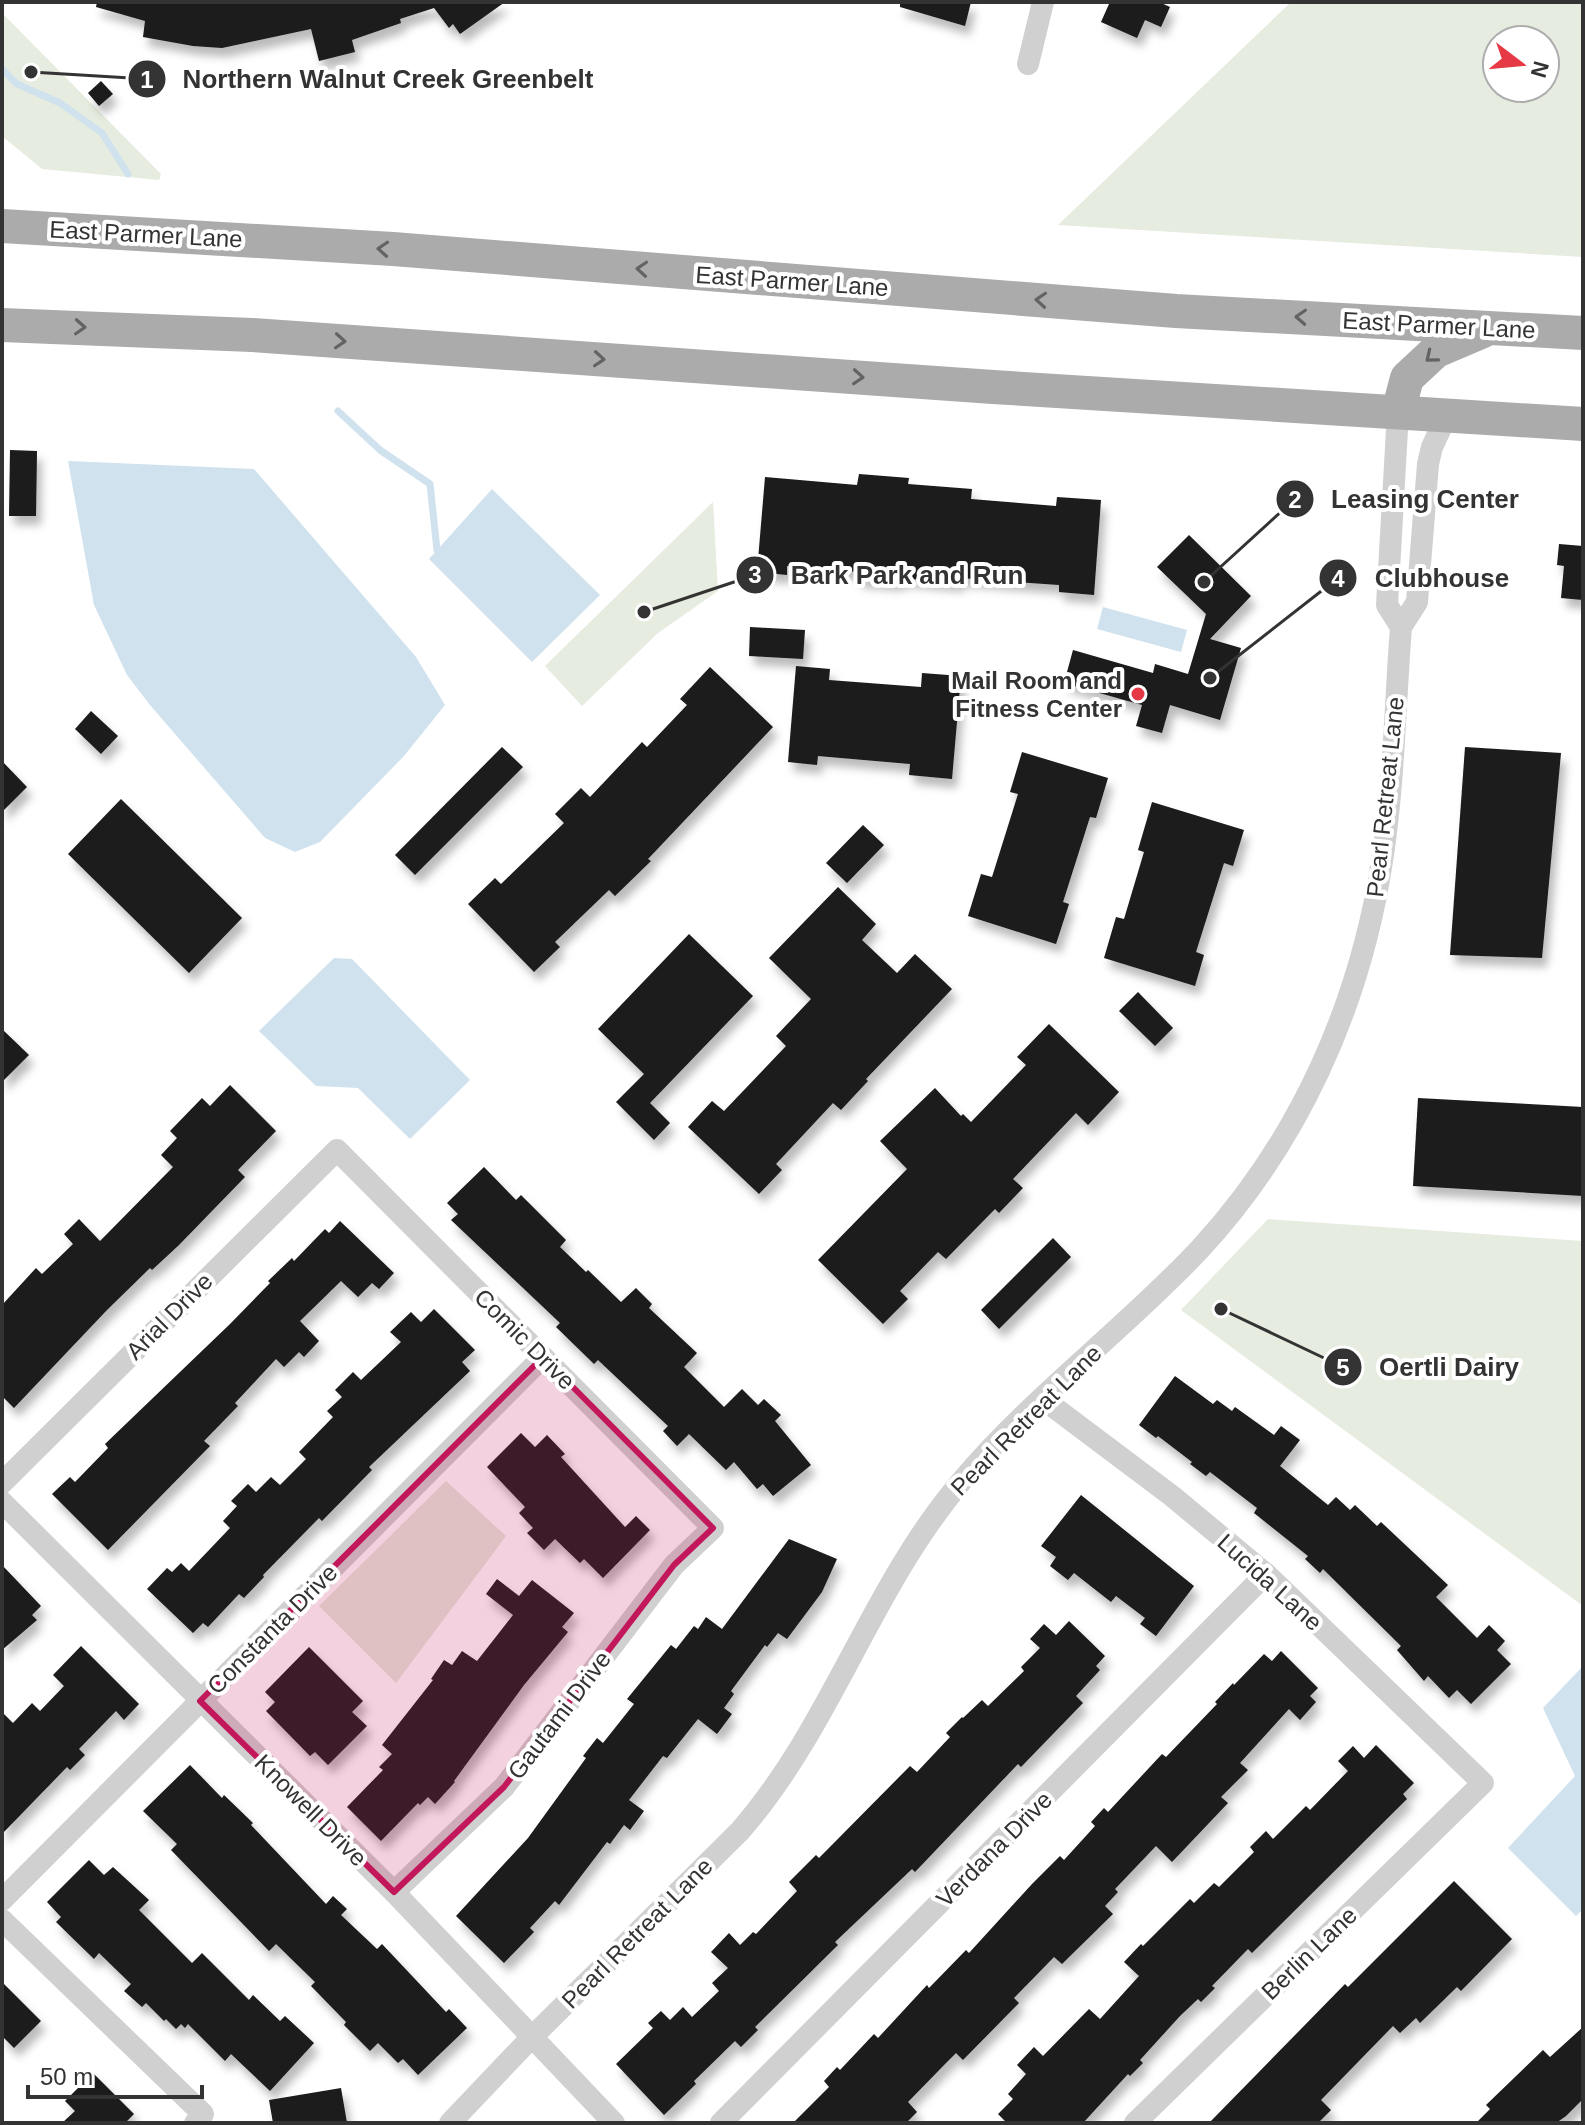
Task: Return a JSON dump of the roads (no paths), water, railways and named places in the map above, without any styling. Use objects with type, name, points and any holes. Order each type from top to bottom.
[{"type":"main road","name":"East Parmer Lane","points":[[2,226],[393,249],[1176,311],[1583,333]]},
{"type":"main road","points":[[2,325],[252,335],[993,387],[1583,424]]},
{"type":"main road","points":[[1398,412],[1407,378],[1436,351],[1490,328]]},
{"type":"street","points":[[1028,64],[1043,2]]},
{"type":"street","name":"Pearl Retreat Lane","points":[[1398,412],[1387,605],[1401,627]]},
{"type":"street","name":"Pearl Retreat Lane","points":[[450,2123],[531,2038],[740,1831],[765,1802],[803,1744],[888,1592],[959,1484],[1199,1250],[1279,1147],[1322,1066],[1356,978],[1377,895],[1383,856],[1401,627],[1417,602],[1428,464],[1432,447],[1447,415]]},
{"type":"street","name":"Comic Drive","points":[[337,1150],[713,1528]]},
{"type":"street","name":"Arial Drive","points":[[2,1483],[337,1150]]},
{"type":"street","name":"Constanta Drive","points":[[2,1900],[543,1357]]},
{"type":"street","name":"Lucida Lane","points":[[1043,1399],[1172,1496],[1266,1574],[1483,1783]]},
{"type":"street","name":"Knowell Drive","points":[[2,1502],[394,1892],[614,2123]]},
{"type":"street","name":"Gautami Drive","points":[[394,1892],[504,1787],[674,1565],[713,1528]]},
{"type":"street","name":"Verdana Drive","points":[[721,2123],[1266,1574]]},
{"type":"street","name":"Berlin Lane","points":[[1135,2123],[1483,1783]]},
{"type":"street","points":[[2,1920],[199,2119]]},
{"type":"water","points":[[68,461],[254,469],[416,657],[445,705],[404,756],[320,842],[295,852],[265,838],[127,675],[94,605]]},
{"type":"water","points":[[492,489],[600,595],[532,662],[429,559]]},
{"type":"water","points":[[1103,607],[1187,630],[1181,652],[1097,629]]},
{"type":"water","points":[[334,958],[352,959],[470,1080],[410,1139],[358,1088],[316,1086],[259,1031]]},
{"type":"water","points":[[1583,1666],[1583,1909],[1576,1916],[1508,1848],[1575,1776],[1543,1708]]},
{"type":"waterway","points":[[2,69],[17,84],[60,103],[102,133],[128,174]]},
{"type":"waterway","points":[[338,411],[380,450],[430,484],[437,550]]},
{"type":"place","name":"Northern Walnut Creek Greenbelt","points":[[31,72]]},
{"type":"place","name":"Leasing Center","points":[[1204,582]]},
{"type":"place","name":"Bark Park and Run","points":[[644,612]]},
{"type":"place","name":"Clubhouse","points":[[1210,678]]},
{"type":"place","name":"Mail Room and Fitness Center","points":[[1138,694]]},
{"type":"place","name":"Oertli Dairy","points":[[1221,1309]]}]
